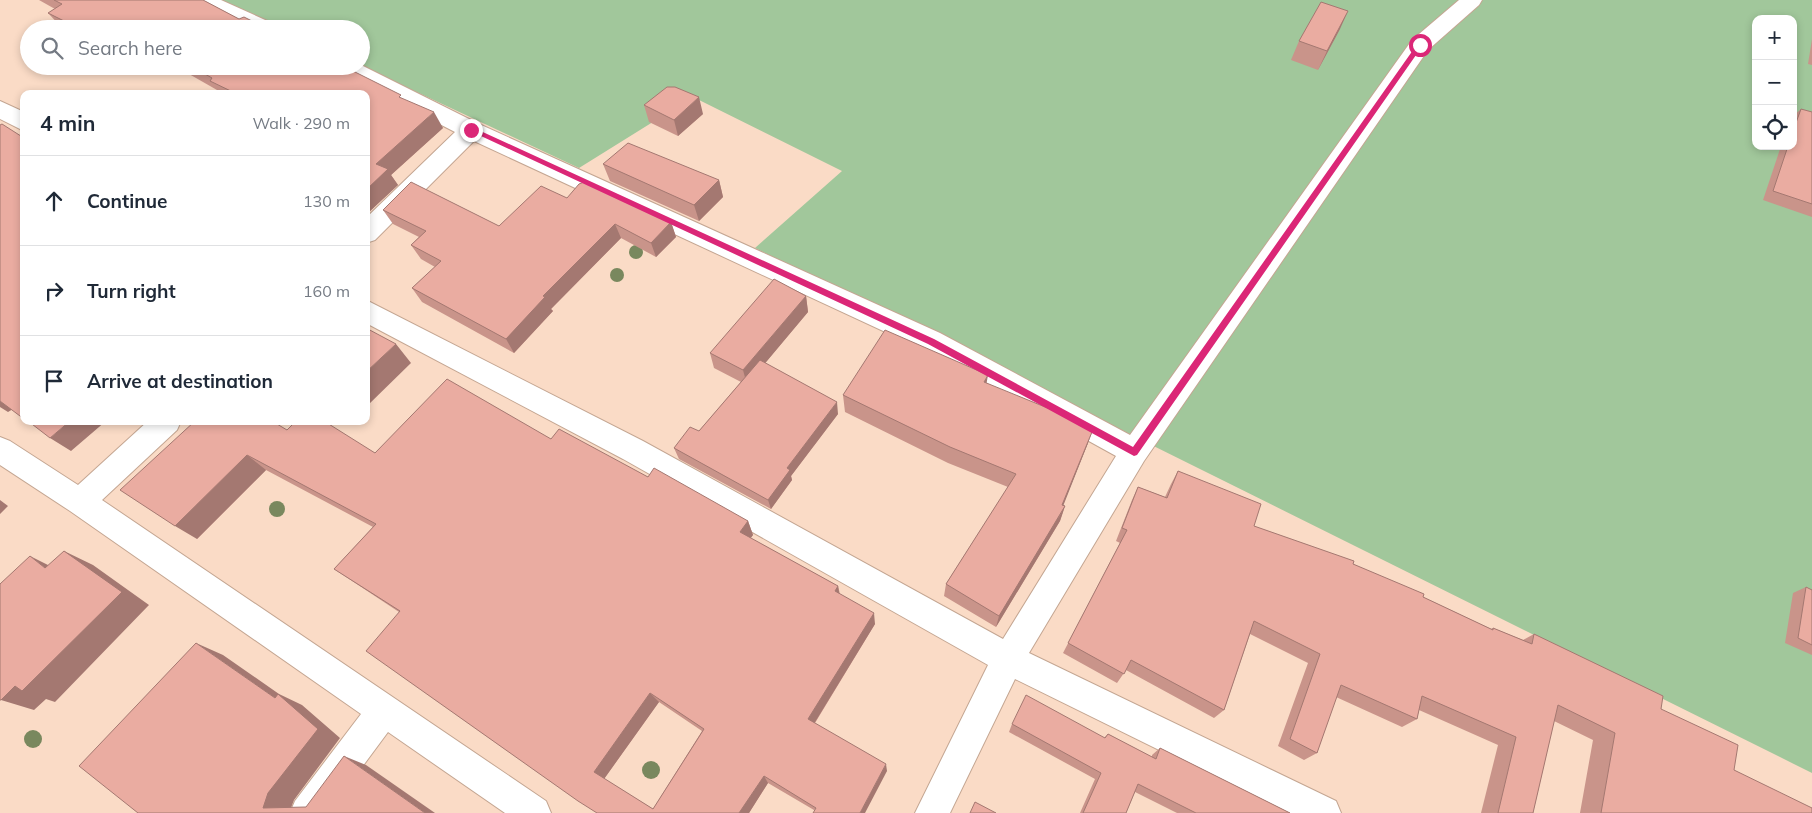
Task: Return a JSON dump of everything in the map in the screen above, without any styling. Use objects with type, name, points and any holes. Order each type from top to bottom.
[{"type":"street","points":[[203,0],[246,20]]},
{"type":"street","points":[[932,813],[1008,659],[1134,452],[1420,45],[1472,0]]},
{"type":"street","points":[[363,75],[471,130],[931,341],[1134,452]]},
{"type":"street","points":[[0,109],[20,121]]},
{"type":"street","points":[[370,229],[471,130]]},
{"type":"street","points":[[370,313],[633,450],[1008,659],[1324,813]]},
{"type":"street","points":[[80,502],[163,425]]},
{"type":"street","points":[[0,450],[80,502],[534,813]]},
{"type":"street","points":[[307,813],[384,710]]},
{"type":"green space","points":[[219,0],[1812,0],[1812,773],[755,248],[842,171],[693,97],[579,168],[370,70],[370,20],[261,20]]},
{"type":"building","points":[[54,0],[203,0],[239,19],[244,17],[250,20],[62,20],[48,13],[62,4]]},
{"type":"building","points":[[1321,2],[1348,11],[1327,51],[1299,41]]},
{"type":"building","points":[[207,75],[361,75],[401,95],[399,97],[434,112],[376,164],[388,169],[370,186],[370,90],[229,90],[210,81],[212,78]]},
{"type":"building","points":[[667,87],[675,87],[699,97],[674,120],[644,105]]},
{"type":"building","points":[[1801,109],[1812,112],[1812,204],[1773,191],[1787,150],[1797,150],[1797,120]]},
{"type":"building","points":[[2,124],[20,135],[20,416],[0,401],[0,125]]},
{"type":"building","points":[[628,143],[719,180],[694,205],[603,164]]},
{"type":"building","points":[[411,182],[499,226],[541,186],[567,198],[579,184],[584,182],[671,222],[651,243],[615,224],[543,296],[545,297],[506,339],[412,288],[441,261],[411,245],[426,231],[383,210]]},
{"type":"building","points":[[774,279],[806,296],[743,370],[710,353]]},
{"type":"building","points":[[370,330],[396,344],[370,368]]},
{"type":"building","points":[[885,330],[988,375],[984,382],[1094,427],[1062,505],[1065,506],[999,616],[946,584],[1016,474],[950,447],[843,395]]},
{"type":"building","points":[[760,360],[837,402],[787,468],[790,470],[768,500],[674,448],[690,427],[699,431]]},
{"type":"building","points":[[447,379],[551,439],[559,429],[648,477],[654,468],[748,521],[740,532],[838,586],[835,591],[874,613],[808,719],[886,764],[860,813],[813,813],[816,808],[764,776],[739,813],[597,813],[366,651],[400,611],[334,569],[376,524],[247,455],[175,526],[120,490],[191,425],[279,425],[287,430],[292,425],[330,425],[375,453]],"holes":[[[650,693],[704,729],[653,809],[594,772]]]},
{"type":"building","points":[[33,425],[65,425],[50,438]]},
{"type":"building","points":[[1178,471],[1261,504],[1254,526],[1354,561],[1353,564],[1424,594],[1423,597],[1493,630],[1493,628],[1532,644],[1534,634],[1663,696],[1661,709],[1738,745],[1734,770],[1812,808],[1812,813],[1601,813],[1615,733],[1558,705],[1533,813],[1498,813],[1516,737],[1422,696],[1417,719],[1341,685],[1317,753],[1290,739],[1320,654],[1254,621],[1224,710],[1131,660],[1124,674],[1068,643],[1127,530],[1122,528],[1138,487],[1167,498]]},
{"type":"building","points":[[64,551],[122,592],[22,691],[15,686],[0,700],[0,584],[30,556],[45,568]]},
{"type":"building","points":[[1806,587],[1812,590],[1812,645],[1798,638]]},
{"type":"building","points":[[196,643],[275,698],[278,694],[318,729],[268,793],[263,808],[306,807],[344,756],[425,813],[138,813],[79,766]]},
{"type":"building","points":[[1026,695],[1105,738],[1108,734],[1156,759],[1160,748],[1290,813],[1196,813],[1138,784],[1126,813],[1083,813],[1101,773],[1012,724]]},
{"type":"building","points":[[975,802],[996,813],[970,813]]},
{"type":"route","points":[[471,130],[931,341],[1134,452],[1420,45]]}]
